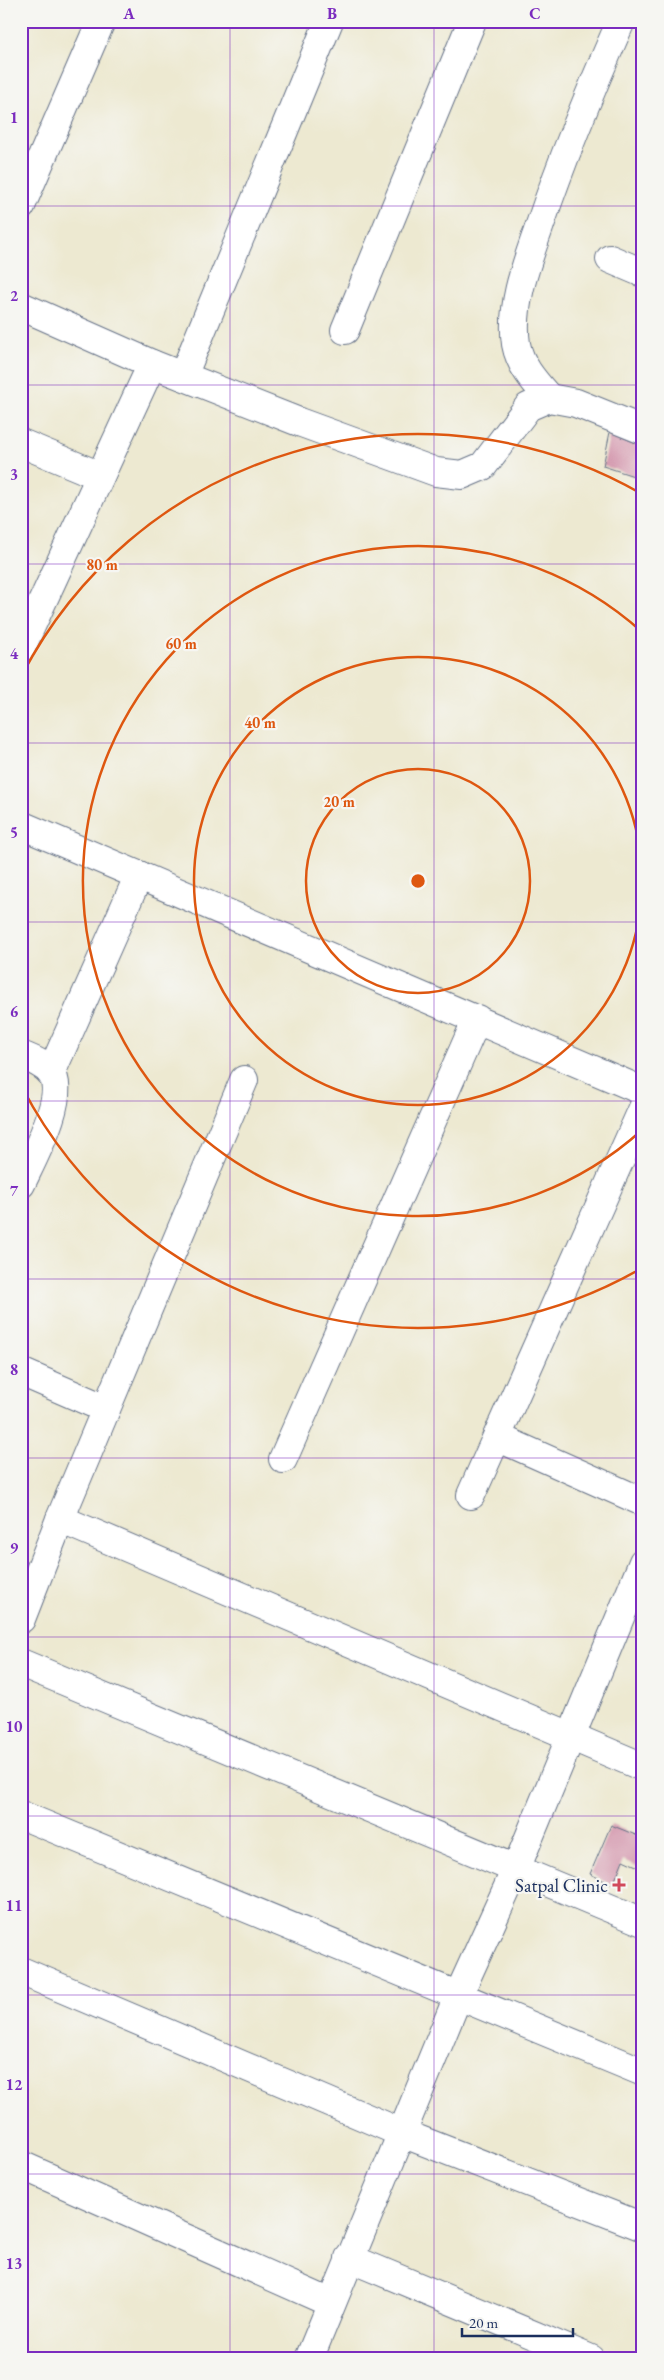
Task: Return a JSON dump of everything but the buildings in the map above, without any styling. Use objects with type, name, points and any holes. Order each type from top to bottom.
[{"type":"street","points":[[21,206],[101,21]]},
{"type":"street","points":[[183,376],[329,21]]},
{"type":"street","points":[[345,330],[472,21]]},
{"type":"street","points":[[549,398],[526,371],[516,345],[515,314],[528,259],[554,184],[621,21]]},
{"type":"street","points":[[610,259],[643,273]]},
{"type":"street","points":[[21,306],[152,364],[299,422],[436,472],[462,475],[483,466],[528,407],[549,398],[576,404],[643,430]]},
{"type":"street","points":[[21,648],[152,364]]},
{"type":"street","points":[[21,443],[100,476]]},
{"type":"street","points":[[21,825],[643,1091]]},
{"type":"street","points":[[50,1073],[139,875]]},
{"type":"street","points":[[283,1459],[477,1019]]},
{"type":"street","points":[[21,1055],[36,1062],[50,1073],[57,1088],[52,1112],[21,1184]]},
{"type":"street","points":[[21,1619],[60,1519],[244,1080]]},
{"type":"street","points":[[471,1495],[643,1108]]},
{"type":"street","points":[[21,1372],[106,1409]]},
{"type":"street","points":[[497,1437],[643,1502]]},
{"type":"street","points":[[60,1519],[643,1767]]},
{"type":"street","points":[[309,2359],[459,1994],[516,1869],[570,1736],[634,1606],[643,1562]]},
{"type":"street","points":[[21,1663],[643,1922]]},
{"type":"street","points":[[21,1815],[459,1994],[643,2072]]},
{"type":"street","points":[[21,1971],[402,2133],[643,2227]]},
{"type":"street","points":[[21,2164],[332,2303]]},
{"type":"street","points":[[349,2258],[591,2359]]},
{"type":"place","name":"Satpal Clinic","points":[[619,1885]]}]
